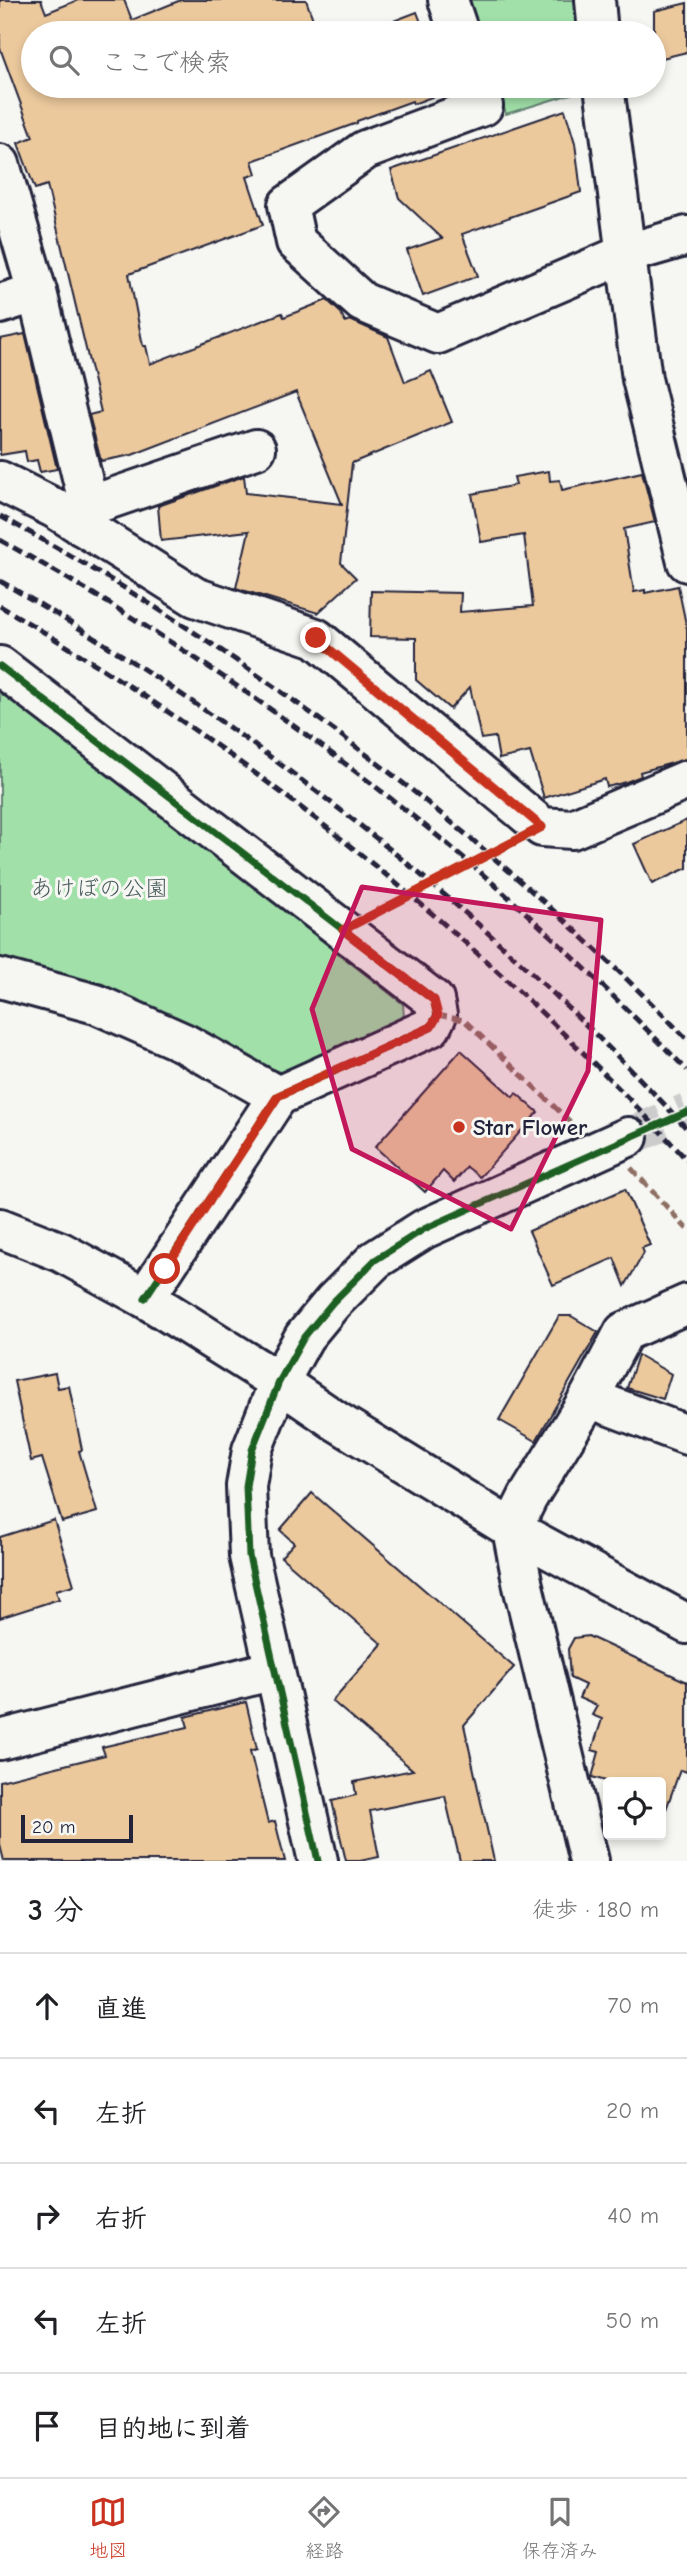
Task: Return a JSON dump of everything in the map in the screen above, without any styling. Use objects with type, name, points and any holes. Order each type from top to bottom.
[{"type":"street","points":[[448,0],[455,21]]},
{"type":"street","points":[[595,0],[597,21]]},
{"type":"street","points":[[481,98],[483,106],[365,150],[288,205],[296,242],[362,302],[438,334],[625,254],[687,236]]},
{"type":"street","points":[[606,98],[642,379],[687,562]]},
{"type":"street","points":[[0,164],[37,292],[86,516]]},
{"type":"street","points":[[0,304],[37,292]]},
{"type":"street","points":[[86,516],[256,449]]},
{"type":"street","points":[[0,481],[54,508],[86,516],[195,597],[316,638],[542,827],[572,829],[687,780]]},
{"type":"street","points":[[0,666],[434,1000],[438,1015],[431,1027],[278,1096],[145,1298]]},
{"type":"street","points":[[0,978],[96,1004],[184,1043],[278,1096]]},
{"type":"street","points":[[317,1861],[251,1569],[246,1486],[252,1450],[279,1382],[304,1337],[333,1302],[375,1260],[424,1229],[628,1137]]},
{"type":"street","points":[[0,1228],[61,1252],[145,1298],[336,1421],[512,1529],[687,1623]]},
{"type":"street","points":[[589,1861],[523,1586],[512,1529],[528,1497],[589,1398],[624,1332],[687,1304]]},
{"type":"street","points":[[589,1398],[687,1435]]},
{"type":"street","points":[[0,1740],[274,1671]]},
{"type":"highlighted area","points":[[362,887],[601,920],[588,1071],[511,1229],[352,1149],[312,1009]]},
{"type":"green space","points":[[468,0],[577,0],[580,21],[475,21]]},
{"type":"green space","points":[[501,98],[558,98],[506,114]]},
{"type":"green space","name":"あけぼの公園","points":[[0,688],[403,1004],[404,1018],[286,1073],[264,1069],[0,966]]},
{"type":"building","points":[[0,0],[41,0],[46,13],[78,0],[124,0],[132,20],[181,0],[306,0],[314,21],[21,21],[21,98],[429,98],[413,104],[412,101],[252,161],[256,174],[247,177],[263,225],[129,274],[143,346],[146,346],[150,364],[282,313],[284,317],[327,300],[341,313],[345,322],[350,320],[388,337],[405,382],[431,371],[452,422],[352,463],[341,563],[356,578],[318,613],[236,588],[249,531],[161,541],[158,506],[244,476],[246,493],[342,504],[296,392],[132,455],[101,461],[89,415],[101,412],[47,185],[35,189],[18,143],[33,137],[0,48]]},
{"type":"building","points":[[687,3],[687,52],[666,57],[666,21],[654,21],[654,11]]},
{"type":"building","points":[[417,12],[420,21],[394,21]]},
{"type":"building","points":[[565,110],[575,143],[581,192],[462,234],[478,276],[423,296],[407,250],[442,238],[399,198],[391,170]]},
{"type":"building","points":[[25,334],[57,469],[40,472],[37,460],[27,462],[25,451],[0,455],[0,339]]},
{"type":"building","points":[[549,471],[550,481],[560,480],[562,490],[642,472],[655,522],[624,529],[634,592],[645,590],[645,593],[678,586],[687,629],[687,759],[640,772],[641,776],[626,782],[607,787],[605,779],[544,798],[530,752],[499,759],[495,737],[481,739],[470,687],[450,709],[416,680],[416,638],[370,637],[371,591],[461,593],[460,612],[533,606],[524,535],[481,542],[472,494],[516,485],[514,477]]},
{"type":"building","points":[[687,820],[687,868],[652,884],[634,844]]},
{"type":"building","name":"Star Flower","points":[[461,1050],[513,1097],[516,1093],[538,1112],[480,1177],[467,1167],[454,1182],[443,1171],[425,1192],[375,1147]]},
{"type":"building","points":[[625,1189],[650,1245],[642,1248],[644,1253],[625,1286],[614,1258],[553,1285],[529,1231]]},
{"type":"building","points":[[559,1316],[571,1316],[598,1332],[536,1441],[499,1420]]},
{"type":"building","points":[[638,1355],[671,1374],[663,1399],[627,1388]]},
{"type":"building","points":[[55,1373],[58,1388],[69,1386],[82,1450],[79,1451],[97,1512],[62,1522],[42,1458],[31,1461],[14,1381]]},
{"type":"building","points":[[312,1493],[514,1667],[464,1725],[494,1861],[460,1861],[445,1796],[370,1811],[379,1857],[346,1861],[332,1801],[356,1795],[354,1782],[413,1770],[332,1701],[382,1644],[281,1557],[294,1543],[280,1530]]},
{"type":"building","points":[[54,1520],[74,1585],[56,1590],[59,1599],[0,1618],[0,1537]]},
{"type":"building","points":[[588,1636],[687,1682],[687,1772],[680,1770],[666,1809],[666,1777],[603,1777],[603,1780],[592,1777],[599,1752],[592,1750],[602,1719],[592,1715],[597,1706],[579,1698],[585,1685],[570,1678],[568,1649],[574,1638]]},
{"type":"building","points":[[246,1702],[257,1749],[250,1751],[268,1823],[275,1821],[285,1861],[4,1861],[0,1845],[0,1781],[105,1755],[102,1747],[188,1727],[185,1717]]},
{"type":"tunnel","points":[[628,1137],[687,1112]]},
{"type":"railway","points":[[0,516],[186,627],[363,752],[448,819],[530,890],[610,963],[687,1039]]},
{"type":"railway","points":[[0,540],[173,644],[285,719],[339,759],[477,869],[599,982],[687,1070]]},
{"type":"railway","points":[[0,581],[156,677],[232,729],[379,840],[518,960],[584,1023],[687,1129]]},
{"type":"railway","points":[[0,606],[188,725],[364,857],[530,1002],[610,1079],[687,1160]]},
{"type":"marked path","points":[[437,1015],[464,1020],[583,1134]]},
{"type":"marked path","points":[[631,1168],[687,1229]]},
{"type":"cycle path","points":[[0,666],[434,1000],[437,1015],[431,1027],[278,1096],[145,1298]]},
{"type":"cycle path","points":[[343,930],[542,827]]},
{"type":"cycle path","points":[[318,1861],[249,1556],[246,1486],[252,1450],[279,1382],[304,1337],[333,1302],[375,1260],[424,1229],[687,1112]]},
{"type":"place","name":"Star Flower","points":[[459,1127]]},
{"type":"route","points":[[165,1269],[278,1096],[431,1027],[438,1015],[434,1000],[343,930],[542,827],[316,638]]}]
